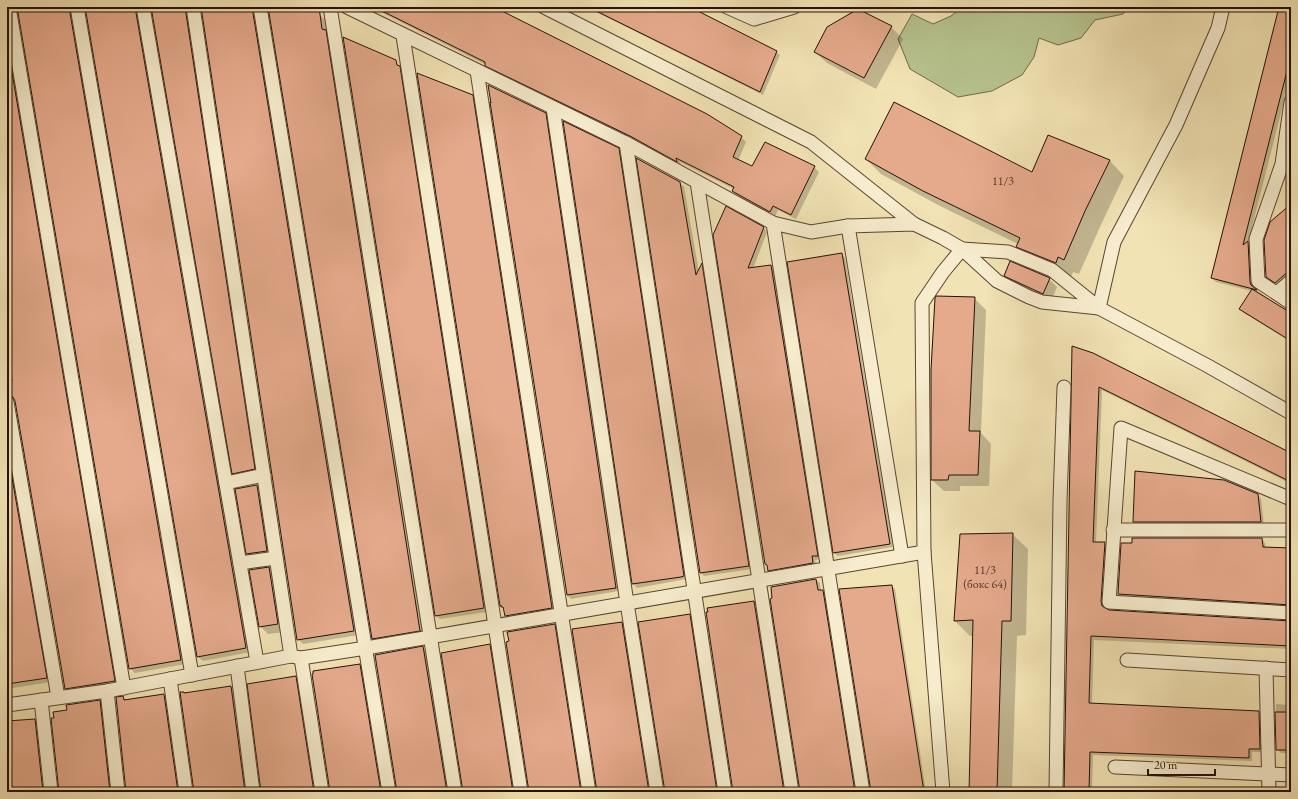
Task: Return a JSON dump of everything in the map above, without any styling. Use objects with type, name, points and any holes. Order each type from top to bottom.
[{"type":"lane","points":[[9,7],[124,688]]},
{"type":"lane","points":[[78,7],[192,675]]},
{"type":"lane","points":[[143,7],[257,662]]},
{"type":"lane","points":[[193,7],[276,558],[322,792]]},
{"type":"lane","points":[[260,7],[389,792]]},
{"type":"lane","points":[[330,7],[455,792]]},
{"type":"lane","points":[[347,7],[403,36],[477,70],[626,143],[773,223],[811,232],[848,226],[914,224]]},
{"type":"lane","points":[[544,7],[811,142],[914,224],[962,249],[997,281],[1042,302],[1099,308]]},
{"type":"lane","points":[[727,7],[754,19],[794,7]]},
{"type":"lane","points":[[1099,308],[1114,242],[1176,125],[1218,28],[1222,7]]},
{"type":"lane","points":[[403,36],[521,792]]},
{"type":"lane","points":[[477,70],[589,792]]},
{"type":"lane","points":[[1291,104],[1287,164],[1256,239],[1258,281],[1291,303]]},
{"type":"lane","points":[[553,108],[627,603],[657,792]]},
{"type":"lane","points":[[626,143],[725,792]]},
{"type":"lane","points":[[697,182],[792,792]]},
{"type":"lane","points":[[773,223],[863,792]]},
{"type":"lane","points":[[848,226],[902,556]]},
{"type":"lane","points":[[962,249],[1008,252],[1052,270],[1099,308],[1208,366],[1291,413]]},
{"type":"lane","points":[[943,792],[924,552],[922,303],[943,272],[962,249]]},
{"type":"lane","points":[[1277,293],[1291,281]]},
{"type":"lane","points":[[1056,792],[1060,501],[1064,387]]},
{"type":"lane","points":[[7,402],[58,698]]},
{"type":"lane","points":[[1291,499],[1121,428],[1109,602],[1291,613]]},
{"type":"lane","points":[[226,483],[264,475]]},
{"type":"lane","points":[[1113,530],[1291,530]]},
{"type":"lane","points":[[7,706],[107,691],[257,662],[366,648],[924,552]]},
{"type":"lane","points":[[240,563],[276,558]]},
{"type":"lane","points":[[1127,660],[1291,670]]},
{"type":"lane","points":[[237,666],[253,792]]},
{"type":"lane","points":[[1266,668],[1270,774],[1269,792]]},
{"type":"lane","points":[[170,679],[186,792]]},
{"type":"lane","points":[[107,691],[118,792]]},
{"type":"lane","points":[[41,700],[51,792]]},
{"type":"lane","points":[[1115,767],[1291,775]]},
{"type":"green space","points":[[962,7],[1129,7],[1123,14],[1095,20],[1081,38],[1058,45],[1039,38],[1034,57],[1022,75],[992,91],[958,97],[910,69],[898,39],[912,14],[933,24],[951,16]]},
{"type":"building","points":[[17,7],[69,7],[181,660],[129,669]]},
{"type":"building","points":[[85,7],[135,7],[246,648],[197,657]]},
{"type":"building","points":[[151,7],[185,7],[255,469],[232,474]]},
{"type":"building","points":[[201,7],[252,7],[354,631],[297,640]]},
{"type":"building","points":[[268,7],[319,7],[322,29],[326,30],[420,631],[372,639]]},
{"type":"building","points":[[374,7],[494,7],[707,114],[742,136],[733,157],[752,166],[765,142],[815,166],[791,215],[773,206],[770,212],[732,191],[734,187],[676,158],[677,162],[630,136],[485,66],[485,62]]},
{"type":"building","points":[[588,7],[690,7],[777,51],[760,92]]},
{"type":"building","points":[[1279,7],[1291,7],[1291,55],[1243,245],[1248,241],[1250,282],[1251,285],[1257,290],[1211,278]]},
{"type":"building","points":[[858,9],[892,26],[864,78],[814,52],[827,27]]},
{"type":"building","points":[[343,37],[396,60],[397,65],[400,66],[484,608],[435,616]]},
{"type":"building","points":[[7,43],[115,681],[65,689],[15,401],[13,397],[7,394],[7,381],[12,381],[7,352]]},
{"type":"building","points":[[417,73],[473,95],[552,608],[505,616],[503,607],[501,607],[501,605],[500,606]]},
{"type":"building","points":[[488,85],[546,113],[616,588],[567,595]]},
{"type":"building","points":[[894,102],[1032,172],[1048,135],[1110,160],[1085,211],[1064,260],[1058,257],[1056,263],[1016,247],[1020,238],[923,191],[865,159]]},
{"type":"building","points":[[563,121],[619,148],[684,576],[681,577],[632,584]]},
{"type":"building","points":[[636,158],[680,182],[696,275],[702,263],[749,566],[700,573]]},
{"type":"building","points":[[1291,204],[1291,269],[1275,283],[1266,277],[1264,240],[1270,222]]},
{"type":"building","points":[[726,206],[764,227],[748,268],[771,265],[818,556],[812,556],[813,563],[768,571],[767,565],[765,564],[713,235]]},
{"type":"building","points":[[842,253],[890,544],[833,553],[787,262]]},
{"type":"building","points":[[1010,261],[1050,278],[1043,294],[1004,276]]},
{"type":"building","points":[[1252,289],[1291,313],[1291,341],[1239,309]]},
{"type":"building","points":[[936,296],[975,297],[969,431],[980,431],[978,475],[949,475],[948,480],[931,480],[931,370]]},
{"type":"building","points":[[1072,346],[1093,353],[1291,453],[1291,482],[1099,387],[1093,542],[1105,542],[1101,601],[1102,606],[1109,610],[1291,621],[1291,646],[1091,636],[1089,703],[1259,711],[1260,749],[1249,749],[1249,758],[1090,752],[1089,792],[1064,792]]},
{"type":"building","points":[[7,449],[47,678],[7,684]]},
{"type":"building","points":[[1135,471],[1224,480],[1258,494],[1261,522],[1133,522]]},
{"type":"building","points":[[257,485],[267,551],[246,554],[235,489]]},
{"type":"building","points":[[1013,533],[1011,621],[1002,621],[997,792],[969,792],[973,620],[954,621],[960,534]]},
{"type":"building","points":[[1132,538],[1262,538],[1263,547],[1291,548],[1291,605],[1118,594],[1121,543],[1132,543]]},
{"type":"building","points":[[269,567],[278,624],[259,627],[249,570]]},
{"type":"building","points":[[816,579],[818,590],[823,590],[855,792],[800,792],[770,599],[772,598],[771,587]]},
{"type":"building","points":[[892,585],[924,792],[871,792],[839,589]]},
{"type":"building","points":[[754,601],[784,792],[733,792],[706,612],[708,612],[707,608]]},
{"type":"building","points":[[690,614],[717,792],[665,792],[638,622]]},
{"type":"building","points":[[622,622],[649,792],[597,792],[572,629]]},
{"type":"building","points":[[555,624],[581,792],[529,792],[506,642],[509,641],[507,632]]},
{"type":"building","points":[[490,644],[513,792],[463,792],[441,653]]},
{"type":"building","points":[[423,646],[447,792],[397,792],[375,655]]},
{"type":"building","points":[[360,664],[381,792],[330,792],[312,674],[313,671]]},
{"type":"building","points":[[296,676],[314,792],[261,792],[247,684]]},
{"type":"building","points":[[231,686],[245,792],[194,792],[180,692],[184,693]]},
{"type":"building","points":[[164,694],[178,792],[126,792],[116,697],[123,696],[124,700]]},
{"type":"building","points":[[100,700],[110,792],[59,792],[51,718],[54,718],[53,712],[67,710],[66,705]]},
{"type":"building","points":[[1275,712],[1291,712],[1291,750],[1276,750]]},
{"type":"building","points":[[35,719],[43,792],[7,792],[7,721]]}]
